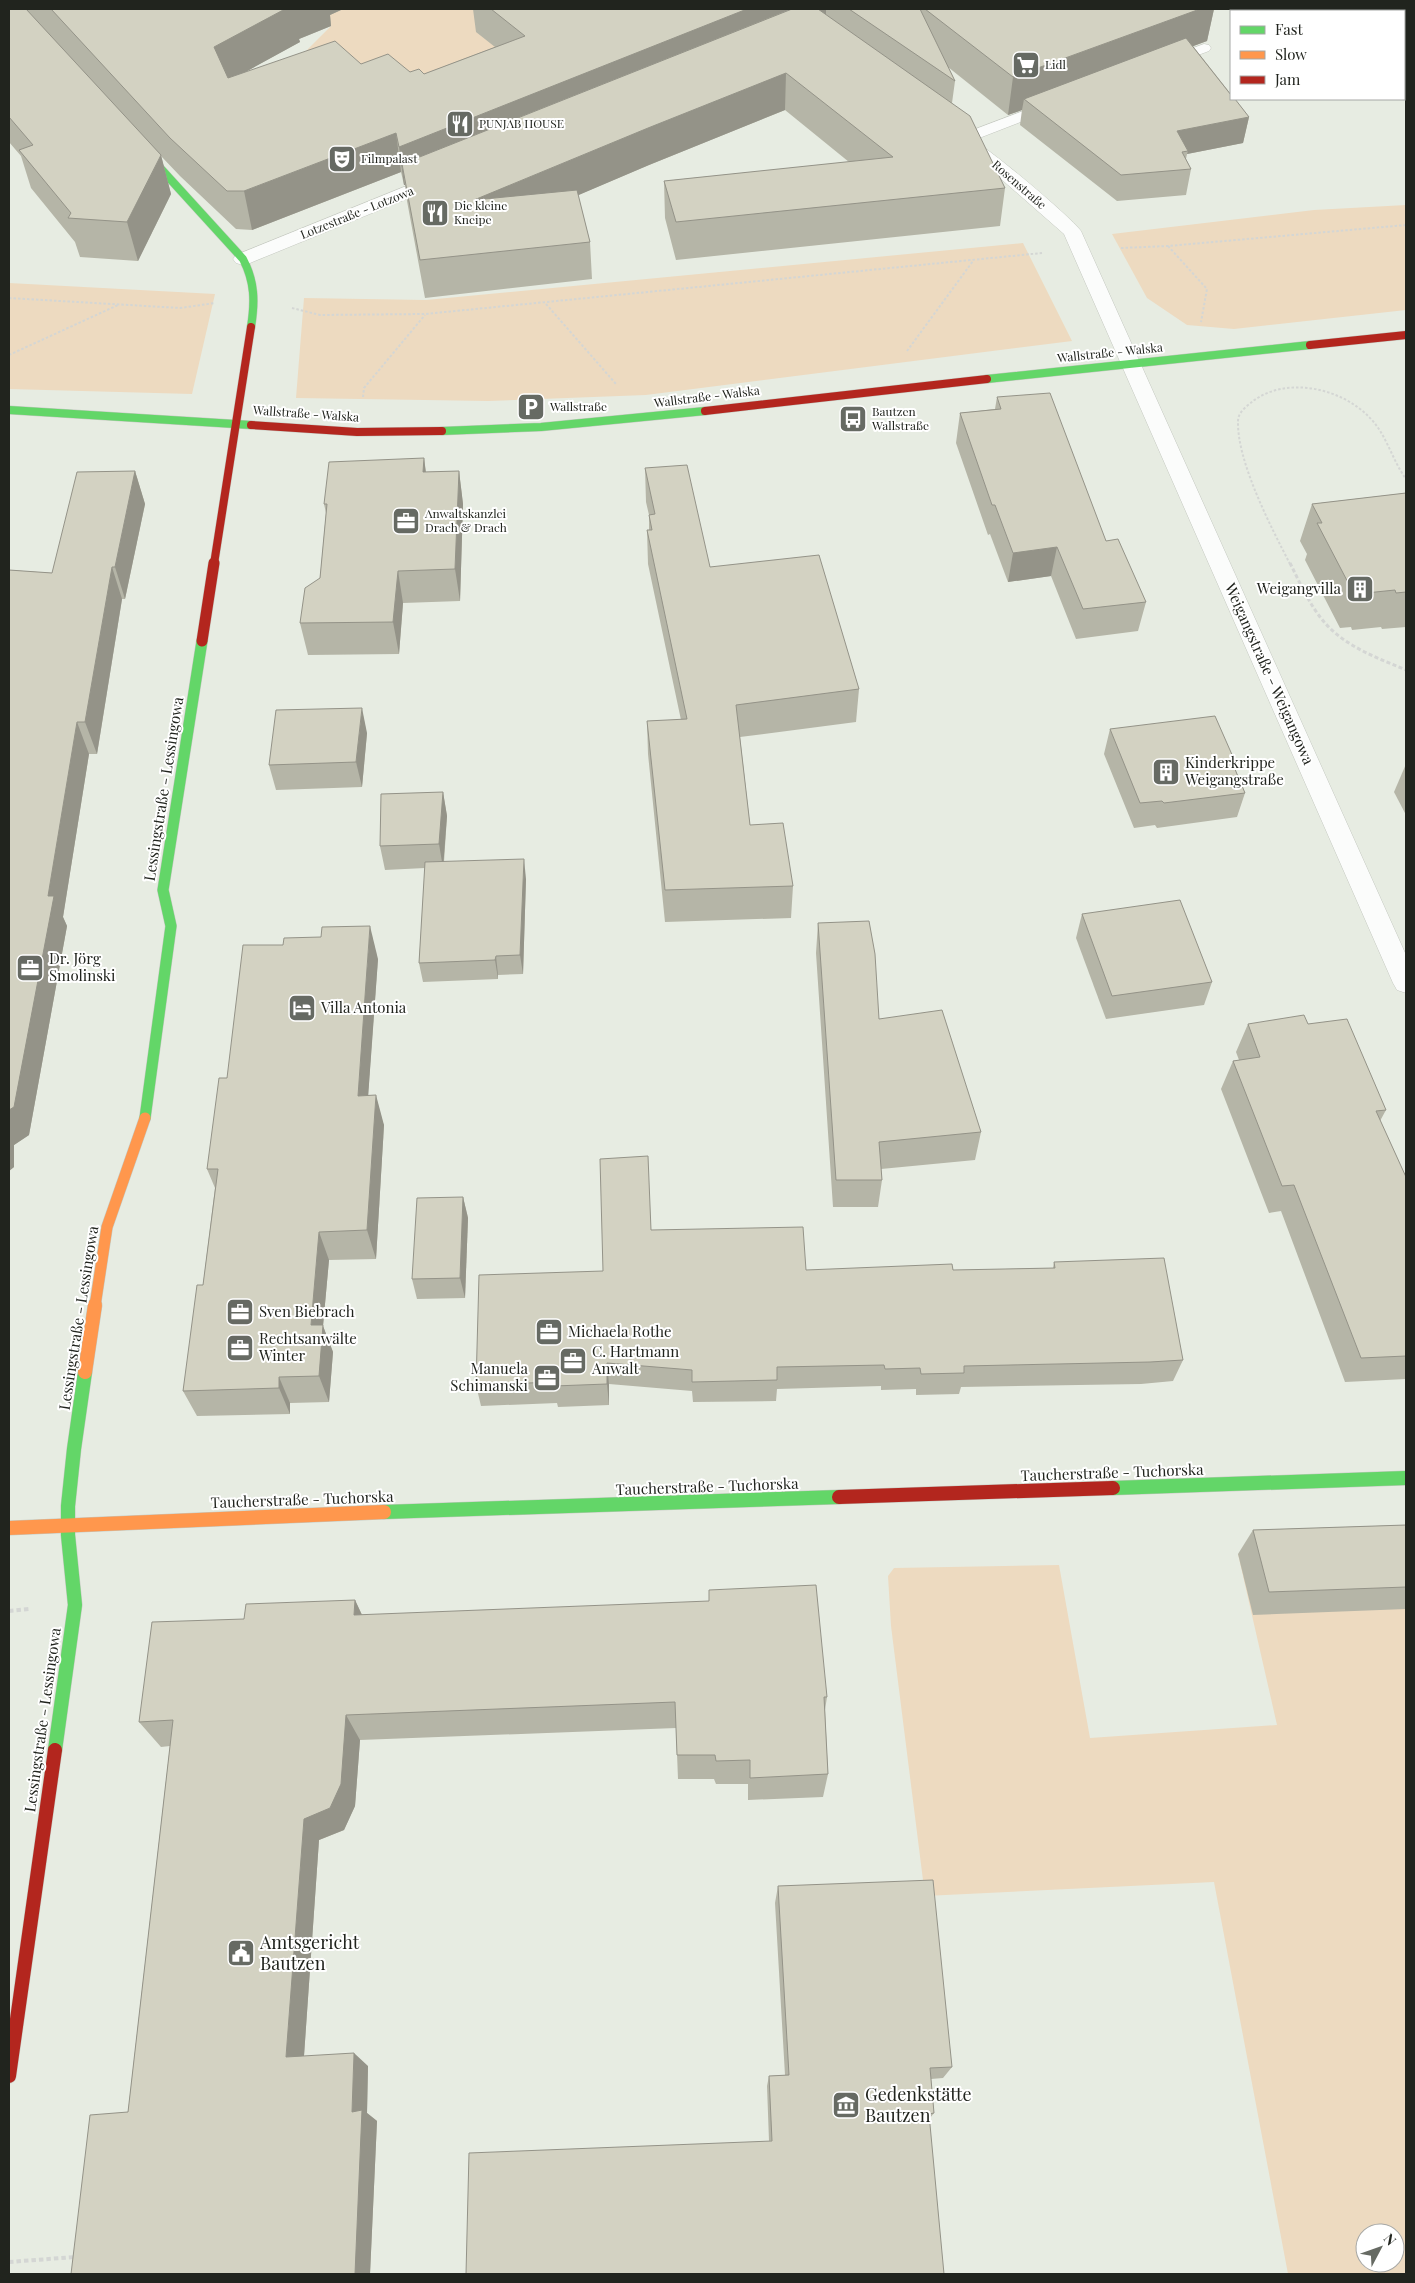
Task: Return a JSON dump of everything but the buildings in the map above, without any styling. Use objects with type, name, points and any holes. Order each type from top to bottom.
[{"type":"street","name":"Rosenstraße","points":[[947,128],[991,161],[1072,231],[1131,365]]},
{"type":"street","points":[[136,141],[243,259],[251,273],[256,298]]},
{"type":"street","name":"Lotzestraße - Lotzowa","points":[[243,259],[456,172]]},
{"type":"street","name":"Lessingstraße - Lessingowa","points":[[9,2076],[75,1605],[75,1586],[68,1526],[73,1447],[107,1227],[144,1123],[171,926],[163,890],[256,298]]},
{"type":"street","name":"Wallstraße - Walska","points":[[9,410],[357,432],[485,431],[646,418],[879,390],[1406,335]]},
{"type":"street","name":"Weigangstraße - Weigangowa","points":[[1131,365],[1406,983]]},
{"type":"street","name":"Taucherstraße - Tuchorska","points":[[9,1528],[211,1518],[1406,1478]]},
{"type":"lane","points":[[1158,66],[1204,48]]},
{"type":"lane","points":[[962,139],[1065,101]]},
{"type":"path","points":[[9,298],[180,308],[256,298],[320,314],[426,314],[545,304],[1080,250],[1168,246],[1406,225]]},
{"type":"path","points":[[1168,246],[1207,289],[1199,333],[1210,356]]},
{"type":"path","points":[[879,390],[973,261]]},
{"type":"path","points":[[545,304],[646,418]]},
{"type":"path","points":[[9,355],[118,305]]},
{"type":"path","points":[[357,432],[364,388],[426,314]]},
{"type":"path","points":[[1406,479],[1400,472],[1380,430],[1369,416],[1335,394],[1301,387],[1267,392],[1254,398],[1238,418],[1237,434],[1254,487],[1315,608],[1325,623],[1358,649],[1406,670]]},
{"type":"path","points":[[9,2262],[78,2257]]},
{"type":"shaded area","points":[[340,9],[632,9],[500,91],[304,53],[331,26],[321,18]]},
{"type":"shaded area","points":[[1406,205],[1406,310],[1234,329],[1187,325],[1147,298],[1112,234],[1314,210]]},
{"type":"shaded area","points":[[1023,243],[1072,341],[646,395],[488,401],[296,398],[304,298],[426,300]]},
{"type":"shaded area","points":[[9,283],[215,294],[192,394],[9,389]]},
{"type":"shaded area","points":[[1406,1548],[1406,2274],[1288,2274],[1214,1882],[925,1896],[891,1626],[888,1576],[894,1568],[1059,1565],[1090,1738],[1277,1725],[1238,1554]]},
{"type":"traffic: fast","points":[[141,147],[243,259],[251,276],[254,292],[251,327]]},
{"type":"traffic: fast","points":[[987,379],[1310,345]]},
{"type":"traffic: fast","points":[[9,410],[251,425]]},
{"type":"traffic: fast","points":[[442,431],[475,431],[607,422],[705,411]]},
{"type":"traffic: fast","points":[[145,1118],[171,926],[163,890],[202,641]]},
{"type":"traffic: fast","points":[[55,1750],[75,1605],[68,1535],[68,1506],[85,1372]]},
{"type":"traffic: fast","points":[[1113,1488],[1406,1478]]},
{"type":"traffic: fast","points":[[384,1512],[839,1497]]},
{"type":"traffic: slow","points":[[85,1372],[107,1227],[145,1118]]},
{"type":"traffic: slow","points":[[9,1528],[384,1512]]},
{"type":"traffic: jam","points":[[202,641],[251,327]]},
{"type":"traffic: jam","points":[[1310,345],[1406,335]]},
{"type":"traffic: jam","points":[[705,411],[987,379]]},
{"type":"traffic: jam","points":[[251,425],[357,432],[442,431]]},
{"type":"traffic: jam","points":[[839,1497],[1113,1488]]},
{"type":"traffic: jam","points":[[9,2076],[55,1750]]},
{"type":"place","name":"Lidl","points":[[1026,65]]},
{"type":"place","name":"PUNJAB HOUSE","points":[[460,124]]},
{"type":"place","name":"Filmpalast","points":[[342,159]]},
{"type":"place","name":"Die kleine Kneipe","points":[[435,213]]},
{"type":"place","name":"Wallstraße","points":[[531,407]]},
{"type":"place","name":"Bautzen Wallstraße","points":[[853,419]]},
{"type":"place","name":"Anwaltskanzlei Drach & Drach","points":[[406,521]]},
{"type":"place","name":"Weigangvilla","points":[[1360,589]]},
{"type":"place","name":"Kinderkrippe Weigangstraße","points":[[1166,772]]},
{"type":"place","name":"Dr. Jörg Smolinski","points":[[30,968]]},
{"type":"place","name":"Villa Antonia","points":[[302,1008]]},
{"type":"place","name":"Sven Biebrach","points":[[240,1312]]},
{"type":"place","name":"Michaela Rothe","points":[[549,1332]]},
{"type":"place","name":"Rechtsanwälte Winter","points":[[240,1348]]},
{"type":"place","name":"C. Hartmann Anwalt","points":[[573,1361]]},
{"type":"place","name":"Manuela Schimanski","points":[[547,1378]]},
{"type":"place","name":"Amtsgericht Bautzen","points":[[241,1953]]},
{"type":"place","name":"Gedenkstätte Bautzen","points":[[846,2105]]}]
